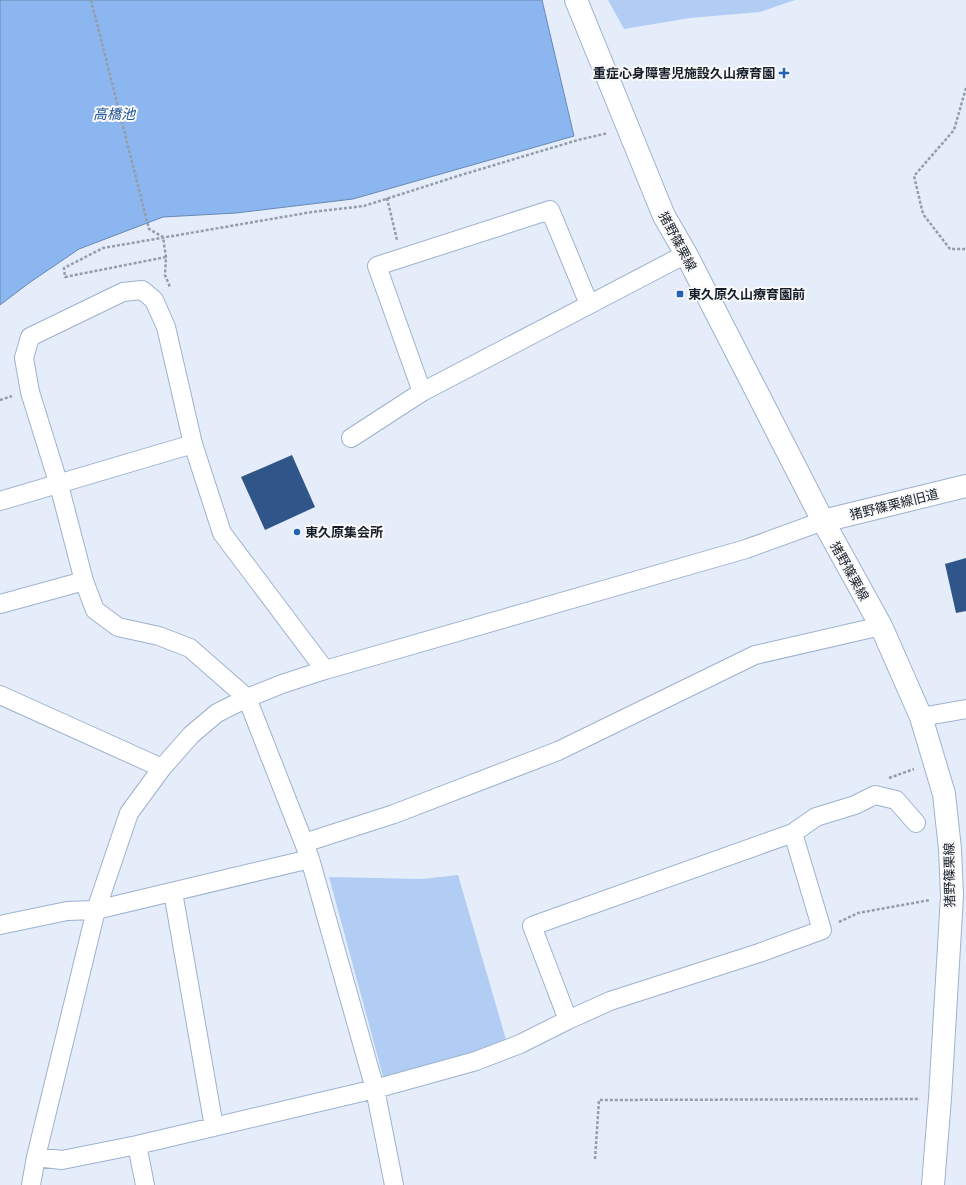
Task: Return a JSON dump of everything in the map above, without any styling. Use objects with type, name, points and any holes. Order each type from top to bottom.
[{"type":"main road","name":"猪野篠栗線","points":[[576,0],[664,216],[686,254],[823,522],[880,626],[921,718],[944,794],[950,849],[952,896],[940,1098],[933,1185]]},
{"type":"main road","name":"猪野篠栗線旧道","points":[[823,522],[966,486]]},
{"type":"street","points":[[422,392],[377,266],[550,210],[590,304]]},
{"type":"street","points":[[351,438],[422,392],[686,254]]},
{"type":"street","points":[[325,670],[222,533],[194,444],[166,327],[154,300],[142,290],[123,292],[30,337],[24,358],[30,392],[59,485],[84,581],[96,610],[118,627],[159,636],[190,648],[247,698],[307,851],[375,1089],[394,1185]]},
{"type":"street","points":[[0,501],[59,485],[194,444]]},
{"type":"street","points":[[31,1185],[36,1157],[96,910],[129,813],[162,768],[191,735],[217,713],[247,698],[282,684],[325,670],[746,550],[823,522]]},
{"type":"street","points":[[0,604],[84,581]]},
{"type":"street","points":[[0,925],[67,911],[96,910],[173,892],[307,851],[394,814],[558,751],[755,655],[880,626]]},
{"type":"street","points":[[0,695],[162,768]]},
{"type":"street","points":[[921,718],[966,709]]},
{"type":"street","points":[[568,1020],[532,926],[793,833],[816,817],[855,805],[875,795],[896,800],[916,823]]},
{"type":"street","points":[[36,1157],[62,1160],[137,1145],[375,1089],[476,1061],[520,1044],[610,1001],[759,953],[822,930],[793,833]]},
{"type":"street","points":[[173,892],[214,1127]]},
{"type":"street","points":[[137,1145],[145,1185]]},
{"type":"path","points":[[91,0],[149,229],[163,237]]},
{"type":"path","points":[[966,88],[954,130],[914,176],[923,214],[950,249],[966,249]]},
{"type":"path","points":[[166,257],[65,277],[64,268],[103,248],[312,212],[364,206],[578,140],[628,128]]},
{"type":"path","points":[[387,198],[402,258]]},
{"type":"path","points":[[163,237],[166,257],[165,275],[170,288]]},
{"type":"path","points":[[822,930],[858,913],[952,896]]},
{"type":"path","points":[[594,1159],[599,1100],[940,1098]]},
{"type":"shaded area","points":[[608,0],[795,0],[760,12],[690,18],[624,29]]},
{"type":"shaded area","points":[[458,875],[507,1043],[384,1080],[329,877],[422,879]]},
{"type":"water","name":"高橋池","points":[[0,0],[542,0],[574,136],[353,199],[236,213],[163,217],[79,249],[0,305]]},
{"type":"building","points":[[292,455],[315,507],[265,530],[241,477]]},
{"type":"building","points":[[966,558],[966,611],[956,613],[945,564]]},
{"type":"place","name":"重症心身障害児施設久山療育園","points":[[784,73]]},
{"type":"place","name":"東久原久山療育園前","points":[[680,294]]},
{"type":"place","name":"東久原集会所","points":[[297,532]]}]
